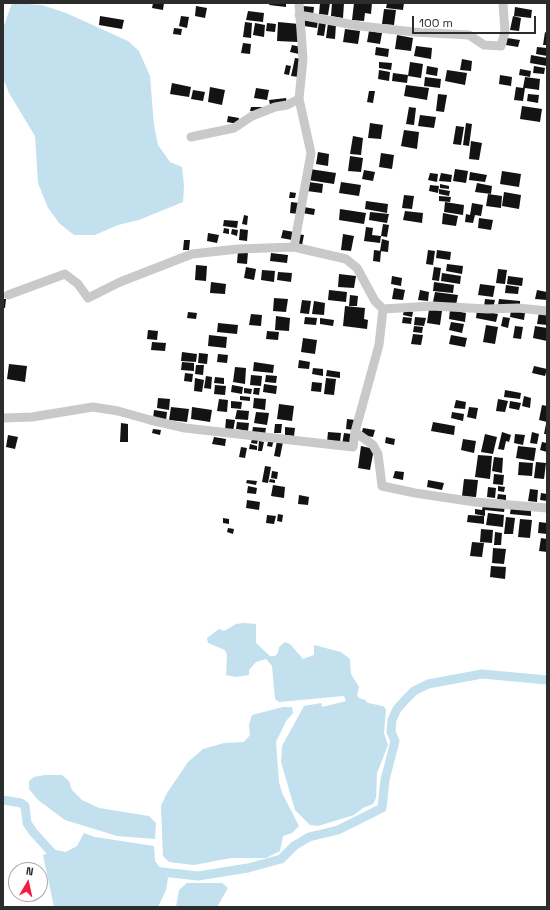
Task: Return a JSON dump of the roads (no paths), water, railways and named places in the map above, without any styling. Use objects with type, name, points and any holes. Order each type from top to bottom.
[{"type":"street","points":[[294,246],[311,152],[299,99],[303,59],[299,3]]},
{"type":"street","points":[[299,16],[414,32],[469,35],[484,45],[501,46],[505,32],[503,3]]},
{"type":"street","points":[[191,137],[234,128],[252,116],[275,107],[287,105],[299,99]]},
{"type":"street","points":[[8,296],[65,274],[78,284],[88,298],[120,282],[192,254],[238,249],[294,246],[346,259],[357,268],[375,301],[383,309],[432,306],[488,309],[518,308],[547,311]]},
{"type":"street","points":[[3,418],[32,417],[93,407],[118,410],[150,420],[186,428],[353,447],[355,432],[379,345],[383,309]]},
{"type":"street","points":[[355,432],[373,445],[378,454],[382,486],[415,493],[475,502],[547,508]]},
{"type":"water","points":[[12,3],[42,5],[66,13],[128,41],[139,51],[150,76],[154,125],[158,145],[170,162],[182,167],[184,186],[183,202],[139,220],[118,225],[95,235],[74,235],[60,224],[48,208],[38,183],[35,136],[9,93],[3,78],[3,28]]},
{"type":"water","points":[[236,624],[256,624],[256,643],[270,656],[275,656],[278,653],[279,647],[285,642],[290,644],[303,659],[314,655],[314,645],[341,652],[350,659],[351,674],[359,687],[357,695],[359,698],[368,703],[383,706],[386,709],[384,733],[388,745],[377,773],[376,798],[373,804],[363,808],[354,815],[318,826],[310,825],[295,810],[281,762],[282,746],[304,706],[321,703],[322,707],[346,701],[344,696],[279,702],[275,699],[272,666],[266,659],[256,662],[249,670],[249,675],[236,677],[226,675],[227,655],[225,650],[208,643],[207,638],[219,629],[224,631]]},
{"type":"water","points":[[283,707],[292,707],[293,713],[286,721],[276,742],[279,782],[282,793],[299,826],[292,833],[283,836],[280,851],[266,858],[231,858],[194,865],[169,862],[163,856],[161,806],[167,793],[188,762],[203,749],[224,743],[244,742],[250,735],[249,725],[252,715]]},
{"type":"water","points":[[45,775],[62,775],[69,781],[72,790],[82,800],[99,808],[149,816],[156,823],[155,839],[117,836],[65,820],[38,800],[29,789],[29,781],[34,777]]},
{"type":"water","points":[[84,833],[95,837],[154,846],[155,861],[168,878],[166,890],[158,907],[54,907],[48,879],[48,862],[44,862],[43,855],[56,850],[66,852],[77,846]]},
{"type":"water","points":[[187,883],[222,883],[228,888],[217,907],[176,907],[179,890]]},
{"type":"waterway","points":[[153,871],[198,876],[248,868],[281,859],[294,846],[309,837],[338,830],[382,808],[385,780],[395,741],[391,732],[392,720],[397,709],[406,699],[414,691],[428,684],[482,674],[547,680]]},
{"type":"waterway","points":[[3,800],[21,803],[25,806],[27,823],[33,832],[55,856],[61,858]]}]
